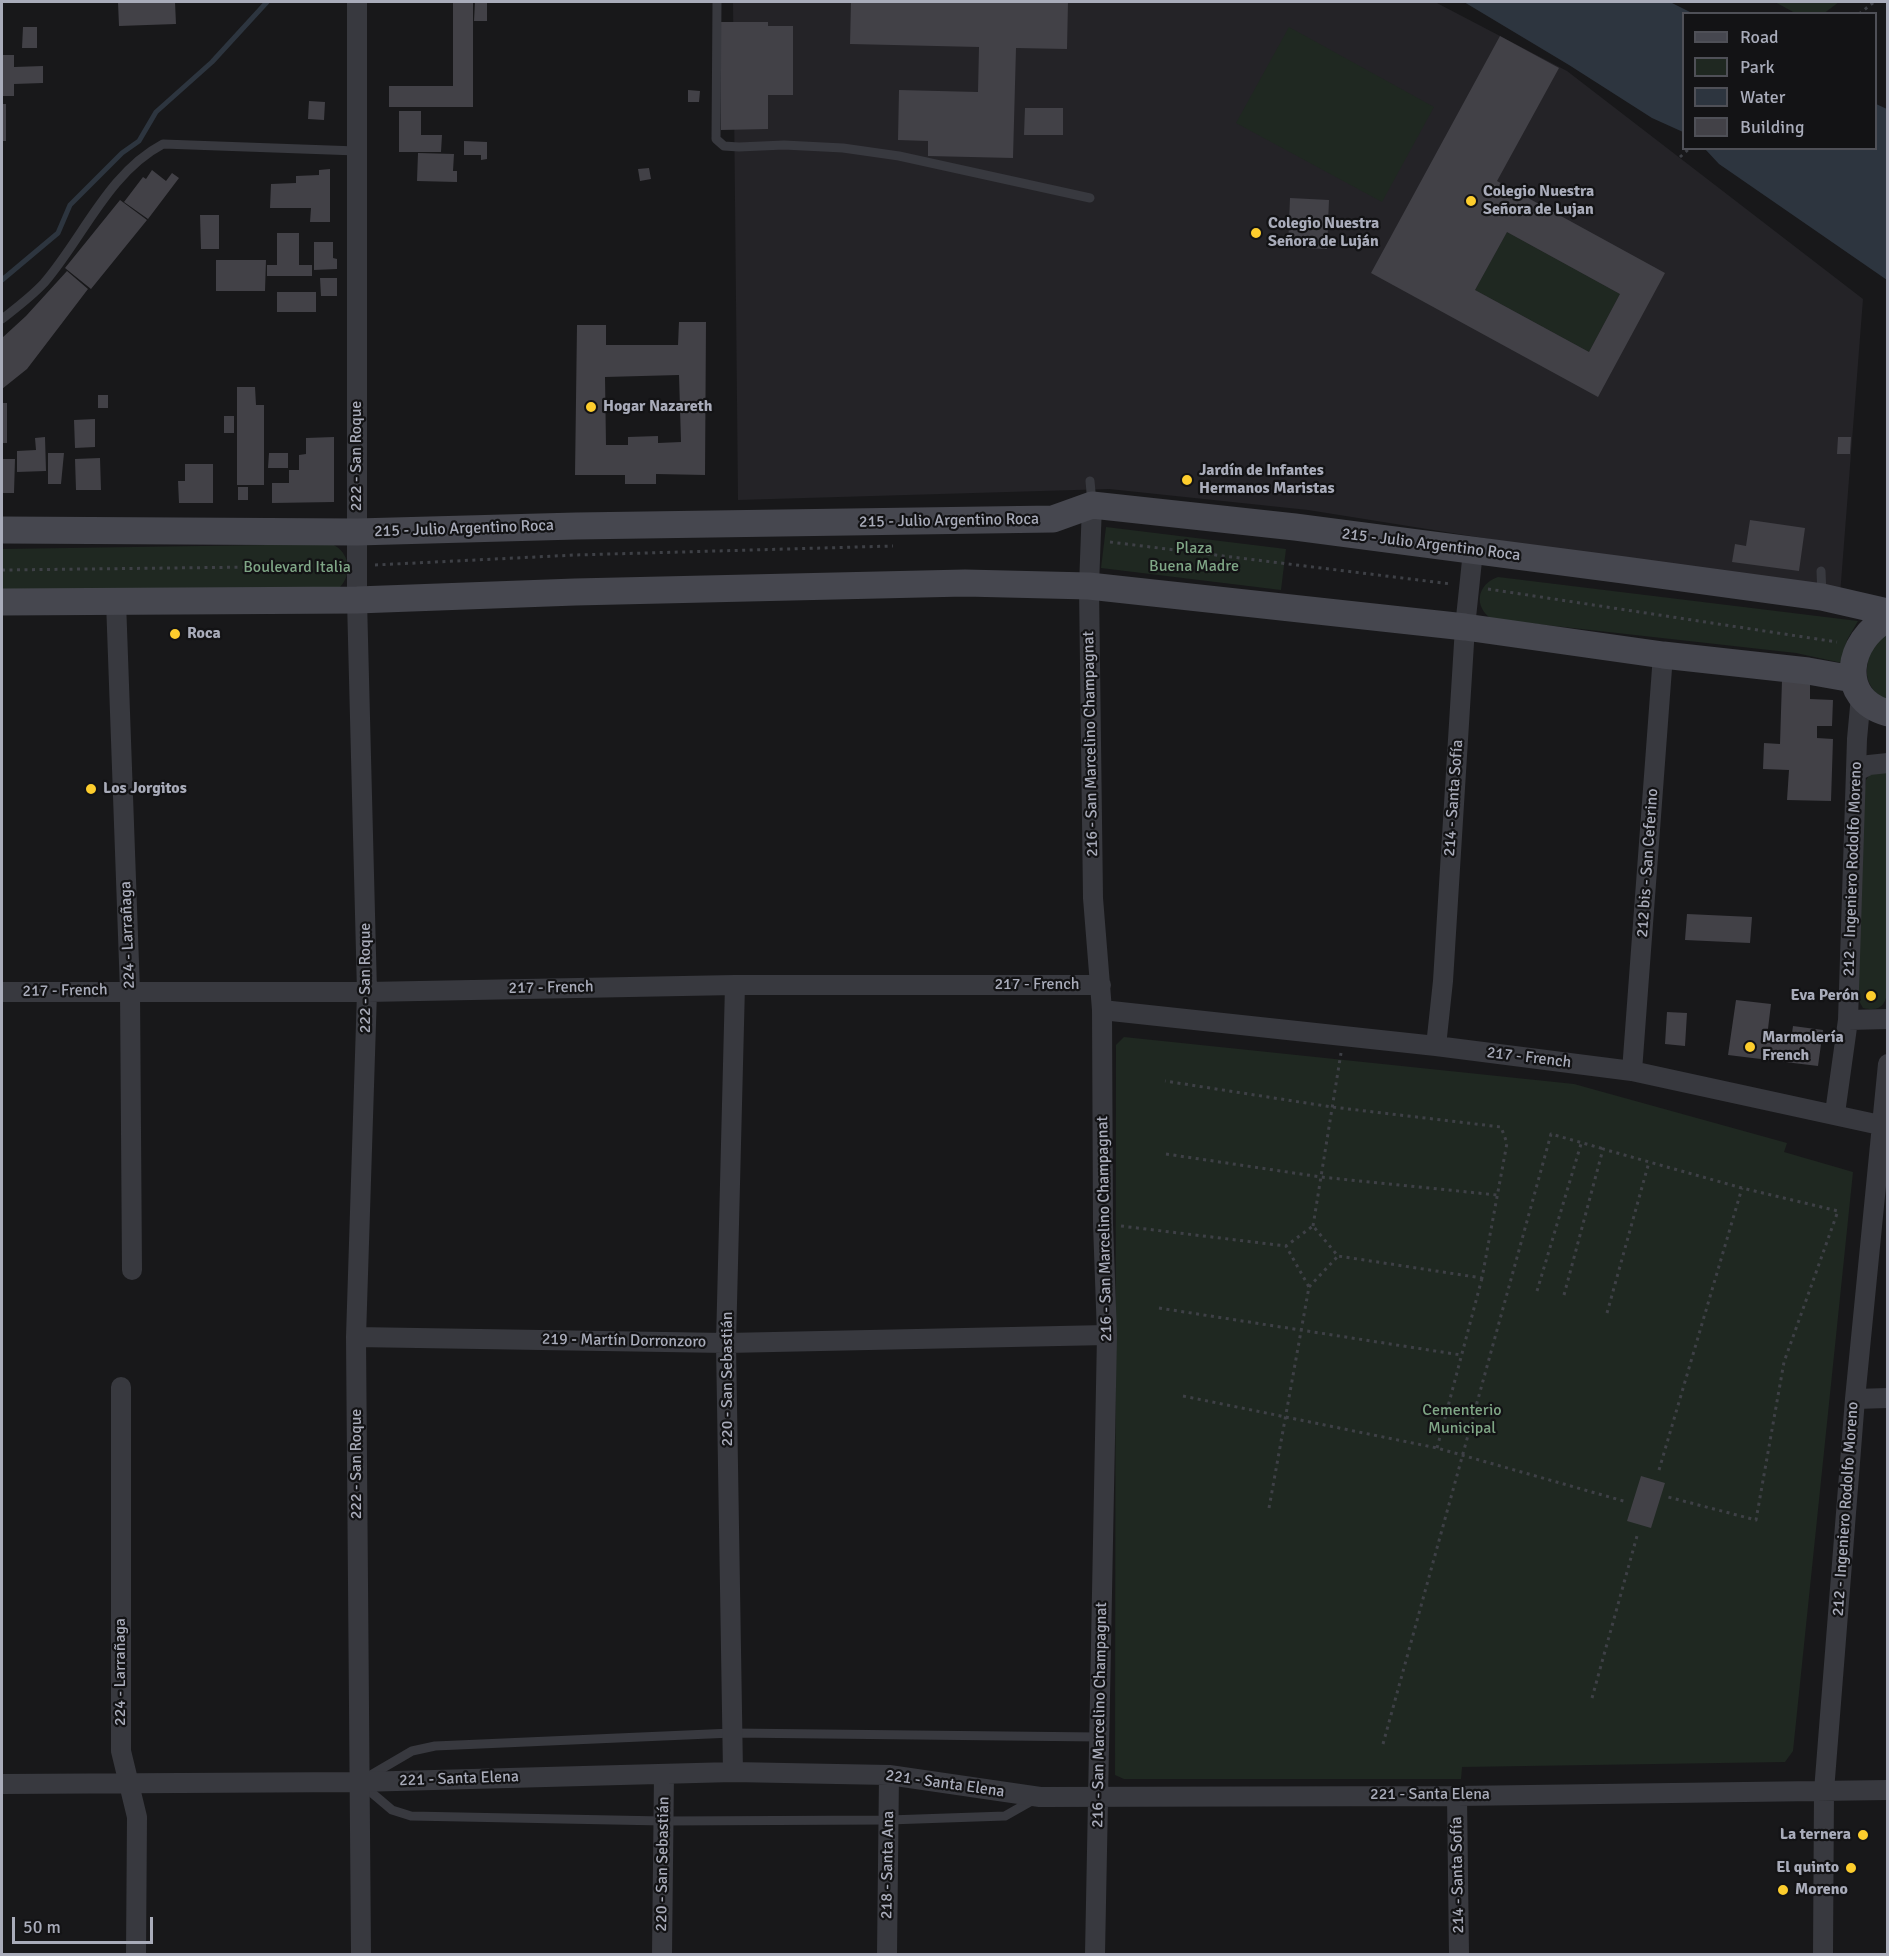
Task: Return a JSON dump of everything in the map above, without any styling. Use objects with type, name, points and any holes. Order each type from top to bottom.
[{"type":"street","name":"222 - San Roque","points":[[357,2],[357,600],[367,992],[356,1337],[361,1954]]},
{"type":"street","name":"215 - Julio Argentino Roca","points":[[2,530],[357,532],[576,526],[1053,519],[1091,493],[1295,527],[1473,551],[1822,584],[1868,606],[1887,612]]},
{"type":"street","name":"216 - San Marcelino Champagnat","points":[[1091,493],[1089,586],[1093,898],[1102,1010],[1103,1224],[1107,1335],[1095,1954]]},
{"type":"street","name":"214 - Santa Sofía","points":[[1436,1046],[1443,981],[1465,627],[1473,551]]},
{"type":"street","points":[[2,602],[357,600],[575,592],[965,583],[1089,586],[1465,627],[1663,655],[1808,670],[1857,688],[1872,707],[1887,713]]},
{"type":"street","name":"224 - Larrañaga","points":[[116,601],[130,991],[132,1270]]},
{"type":"street","points":[[1857,688],[1854,657],[1872,628],[1887,619]]},
{"type":"street","name":"212 bis - San Ceferino","points":[[1632,1071],[1663,655]]},
{"type":"street","name":"212 - Ingeniero Rodolfo Moreno","points":[[1835,1113],[1848,1020],[1857,771],[1857,688]]},
{"type":"street","points":[[1857,771],[1869,765],[1887,763]]},
{"type":"street","name":"217 - French","points":[[2,992],[367,992],[735,985],[1101,985]]},
{"type":"street","name":"220 - San Sebastián","points":[[733,1772],[726,1343],[735,985]]},
{"type":"street","name":"217 - French","points":[[1102,1010],[1436,1046],[1632,1071],[1835,1113],[1880,1125]]},
{"type":"street","points":[[1848,1020],[1887,1018]]},
{"type":"street","name":"212 - Ingeniero Rodolfo Moreno","points":[[1823,1954],[1824,1791],[1854,1399],[1887,1064]]},
{"type":"street","name":"219 - Martín Dorronzoro","points":[[356,1337],[726,1343],[1107,1335]]},
{"type":"street","name":"224 - Larrañaga","points":[[121,1387],[121,1751],[137,1817],[136,1954]]},
{"type":"street","points":[[1854,1399],[1887,1398]]},
{"type":"street","name":"221 - Santa Elena","points":[[2,1784],[359,1782],[733,1772],[889,1775],[1040,1797],[1457,1796],[1887,1790]]},
{"type":"street","name":"220 - San Sebastián","points":[[662,1954],[664,1773]]},
{"type":"street","name":"218 - Santa Ana","points":[[887,1954],[889,1775]]},
{"type":"street","name":"214 - Santa Sofía","points":[[1457,1796],[1459,1954]]},
{"type":"lane","points":[[717,2],[716,139],[724,146],[796,145],[843,148],[899,156],[1090,198]]},
{"type":"lane","points":[[2,319],[44,283],[106,197],[130,168],[150,151],[163,144],[357,151]]},
{"type":"lane","points":[[1040,1797],[1005,1816],[889,1820],[663,1821],[411,1816],[392,1810],[359,1782],[412,1751],[435,1746],[732,1733],[1100,1737]]},
{"type":"path","points":[[1862,12],[1874,2]]},
{"type":"path","points":[[1680,158],[1688,150]]},
{"type":"path","points":[[1103,1224],[1286,1246],[1313,1226],[1343,1036]]},
{"type":"path","points":[[1165,1081],[1332,1107],[1501,1127],[1507,1143],[1482,1278],[1437,1448]]},
{"type":"path","points":[[1383,1744],[1551,1134],[1742,1188],[1838,1211],[1784,1362],[1756,1520],[1668,1497]]},
{"type":"path","points":[[1537,1291],[1581,1143]]},
{"type":"path","points":[[1564,1294],[1603,1149],[1609,1151]]},
{"type":"path","points":[[1166,1154],[1321,1177],[1497,1195]]},
{"type":"path","points":[[1607,1313],[1649,1162]]},
{"type":"path","points":[[1659,1470],[1742,1188]]},
{"type":"path","points":[[1313,1226],[1338,1256],[1482,1278]]},
{"type":"path","points":[[1286,1246],[1309,1287]]},
{"type":"path","points":[[1269,1508],[1309,1287],[1338,1256]]},
{"type":"path","points":[[1159,1308],[1301,1332],[1461,1355]]},
{"type":"path","points":[[1183,1396],[1437,1448],[1627,1502]]},
{"type":"path","points":[[1592,1698],[1637,1536]]},
{"type":"shaded area","name":"Colegio Nuestra Señora de Luján","points":[[733,2],[1435,2],[1567,71],[1863,299],[1840,595],[1308,510],[1109,489],[738,500]]},
{"type":"green space","points":[[1775,2],[1839,2],[1826,12],[1793,12]]},
{"type":"green space","points":[[1289,27],[1434,107],[1382,202],[1236,123]]},
{"type":"green space","points":[[1507,232],[1620,294],[1589,352],[1475,290]]},
{"type":"green space","name":"Plaza Buena Madre","points":[[1106,527],[1286,549],[1281,590],[1101,568]]},
{"type":"green space","name":"Boulevard Italia","points":[[332,544],[343,552],[348,564],[346,577],[339,588],[2,595],[2,549]]},
{"type":"green space","points":[[1498,577],[1858,621],[1847,640],[1842,663],[1796,653],[1492,619],[1482,608],[1480,596],[1486,585]]},
{"type":"green space","points":[[1887,633],[1887,708],[1873,690],[1867,671],[1872,641]]},
{"type":"green space","points":[[1887,769],[1888,988],[1882,1006],[1869,1009],[1863,1008],[1858,999],[1864,796],[1866,780],[1870,774]]},
{"type":"green space","name":"Cementerio Municipal","points":[[1124,1037],[1574,1084],[1787,1143],[1784,1152],[1853,1172],[1793,1751],[1785,1762],[1462,1767],[1461,1779],[1124,1779],[1115,1775],[1116,1045]]},
{"type":"water","points":[[1464,2],[1670,2],[1690,12],[1682,12],[1682,132],[1652,118]]},
{"type":"water","points":[[1877,104],[1887,109],[1887,280],[1719,164],[1706,150],[1877,150]]},
{"type":"building","points":[[118,2],[175,2],[176,24],[119,26]]},
{"type":"building","points":[[453,2],[473,2],[473,107],[389,107],[389,86],[453,86]]},
{"type":"building","points":[[475,2],[487,2],[487,21],[474,21]]},
{"type":"building","points":[[851,2],[1068,2],[1067,49],[1016,48],[1013,158],[928,156],[928,141],[898,140],[899,90],[978,92],[979,47],[850,44]]},
{"type":"building","points":[[720,22],[768,22],[768,26],[793,26],[793,95],[768,95],[768,129],[721,130]]},
{"type":"building","points":[[23,27],[37,27],[37,48],[22,48]]},
{"type":"building","name":"Colegio Nuestra Señora de Lujan","points":[[1500,36],[1559,68],[1497,181],[1665,273],[1598,397],[1371,273]],"holes":[[[1507,232],[1620,294],[1589,352],[1475,290]]]},
{"type":"building","points":[[2,55],[14,55],[14,67],[43,66],[43,83],[14,84],[14,96],[2,96]]},
{"type":"building","points":[[688,90],[700,91],[699,102],[688,102]]},
{"type":"building","points":[[309,101],[325,102],[324,120],[308,119]]},
{"type":"building","points":[[2,104],[6,104],[6,141],[2,141]]},
{"type":"building","points":[[1025,108],[1063,108],[1063,135],[1024,135]]},
{"type":"building","points":[[399,111],[421,111],[421,135],[442,135],[441,152],[399,152]]},
{"type":"building","points":[[464,141],[487,142],[487,159],[481,160],[481,155],[464,155]]},
{"type":"building","points":[[418,153],[454,154],[453,171],[457,171],[457,182],[417,181]]},
{"type":"building","points":[[649,168],[651,179],[640,181],[638,169]]},
{"type":"building","points":[[330,169],[330,222],[310,222],[311,208],[270,208],[271,184],[296,183],[296,176],[319,175],[319,170]]},
{"type":"building","points":[[152,170],[166,181],[172,173],[179,178],[148,219],[124,202],[143,177],[146,179]]},
{"type":"building","points":[[1290,198],[1329,200],[1327,249],[1288,247]]},
{"type":"building","points":[[120,200],[147,220],[91,289],[65,268]]},
{"type":"building","points":[[200,215],[219,215],[219,249],[201,249]]},
{"type":"building","points":[[277,233],[299,233],[299,265],[312,265],[312,276],[267,276],[267,265],[277,265]]},
{"type":"building","points":[[314,242],[333,242],[333,258],[337,259],[337,269],[314,270]]},
{"type":"building","points":[[216,260],[266,260],[265,291],[216,291]]},
{"type":"building","points":[[67,271],[88,289],[27,369],[2,389],[2,338],[26,316]]},
{"type":"building","points":[[320,278],[337,278],[337,296],[321,296]]},
{"type":"building","points":[[277,292],[316,292],[316,312],[277,312]]},
{"type":"building","name":"Hogar Nazareth","points":[[679,322],[706,322],[705,475],[656,474],[656,484],[625,484],[625,475],[575,475],[577,325],[606,325],[606,345],[678,345]],"holes":[[[679,375],[681,442],[658,443],[658,436],[628,437],[628,445],[606,445],[605,377]]]},
{"type":"building","points":[[237,387],[255,387],[256,405],[264,405],[264,485],[237,485]]},
{"type":"building","points":[[98,395],[108,395],[108,408],[98,408]]},
{"type":"building","points":[[2,403],[7,403],[7,443],[2,443]]},
{"type":"building","points":[[224,416],[234,416],[234,433],[224,433]]},
{"type":"building","points":[[95,419],[95,447],[75,448],[74,420]]},
{"type":"building","points":[[45,437],[46,471],[17,472],[17,451],[36,450],[35,438]]},
{"type":"building","points":[[334,437],[334,502],[272,503],[272,483],[289,483],[289,470],[299,470],[299,455],[306,454],[306,438]]},
{"type":"building","points":[[1838,437],[1851,437],[1850,454],[1837,454]]},
{"type":"building","points":[[48,453],[64,453],[61,484],[48,484]]},
{"type":"building","points":[[269,453],[288,453],[288,468],[268,468]]},
{"type":"building","points":[[100,458],[101,490],[76,490],[75,459]]},
{"type":"building","points":[[2,459],[15,459],[14,493],[2,493]]},
{"type":"building","points":[[185,464],[213,464],[213,503],[179,503],[178,481],[185,481]]},
{"type":"building","points":[[238,487],[248,487],[248,500],[238,500]]},
{"type":"building","points":[[1750,520],[1805,528],[1799,571],[1732,562],[1735,544],[1746,546]]},
{"type":"building","points":[[1782,680],[1810,681],[1810,699],[1833,700],[1832,726],[1817,726],[1817,738],[1833,739],[1831,801],[1787,800],[1789,770],[1763,769],[1764,743],[1780,744]]},
{"type":"building","points":[[1687,914],[1752,917],[1750,943],[1685,940]]},
{"type":"building","points":[[1736,1000],[1771,1004],[1767,1037],[1791,1040],[1793,1026],[1823,1030],[1818,1066],[1728,1055]]},
{"type":"building","points":[[1667,1012],[1687,1013],[1685,1046],[1665,1044]]},
{"type":"building","points":[[1641,1476],[1665,1483],[1651,1528],[1627,1521]]},
{"type":"waterway","points":[[2,280],[58,233],[70,205],[122,153],[139,141],[156,112],[212,62],[267,2]]},
{"type":"place","name":"Colegio Nuestra Señora de Lujan","points":[[1471,201]]},
{"type":"place","name":"Colegio Nuestra Señora de Luján","points":[[1256,233]]},
{"type":"place","name":"Hogar Nazareth","points":[[591,407]]},
{"type":"place","name":"Jardín de Infantes Hermanos Maristas","points":[[1187,480]]},
{"type":"place","name":"Roca","points":[[175,634]]},
{"type":"place","name":"Los Jorgitos","points":[[91,789]]},
{"type":"place","name":"Eva Perón","points":[[1871,996]]},
{"type":"place","name":"Marmolería French","points":[[1750,1047]]},
{"type":"place","name":"La ternera","points":[[1863,1835]]},
{"type":"place","name":"El quinto","points":[[1851,1868]]},
{"type":"place","name":"Moreno","points":[[1783,1890]]}]
